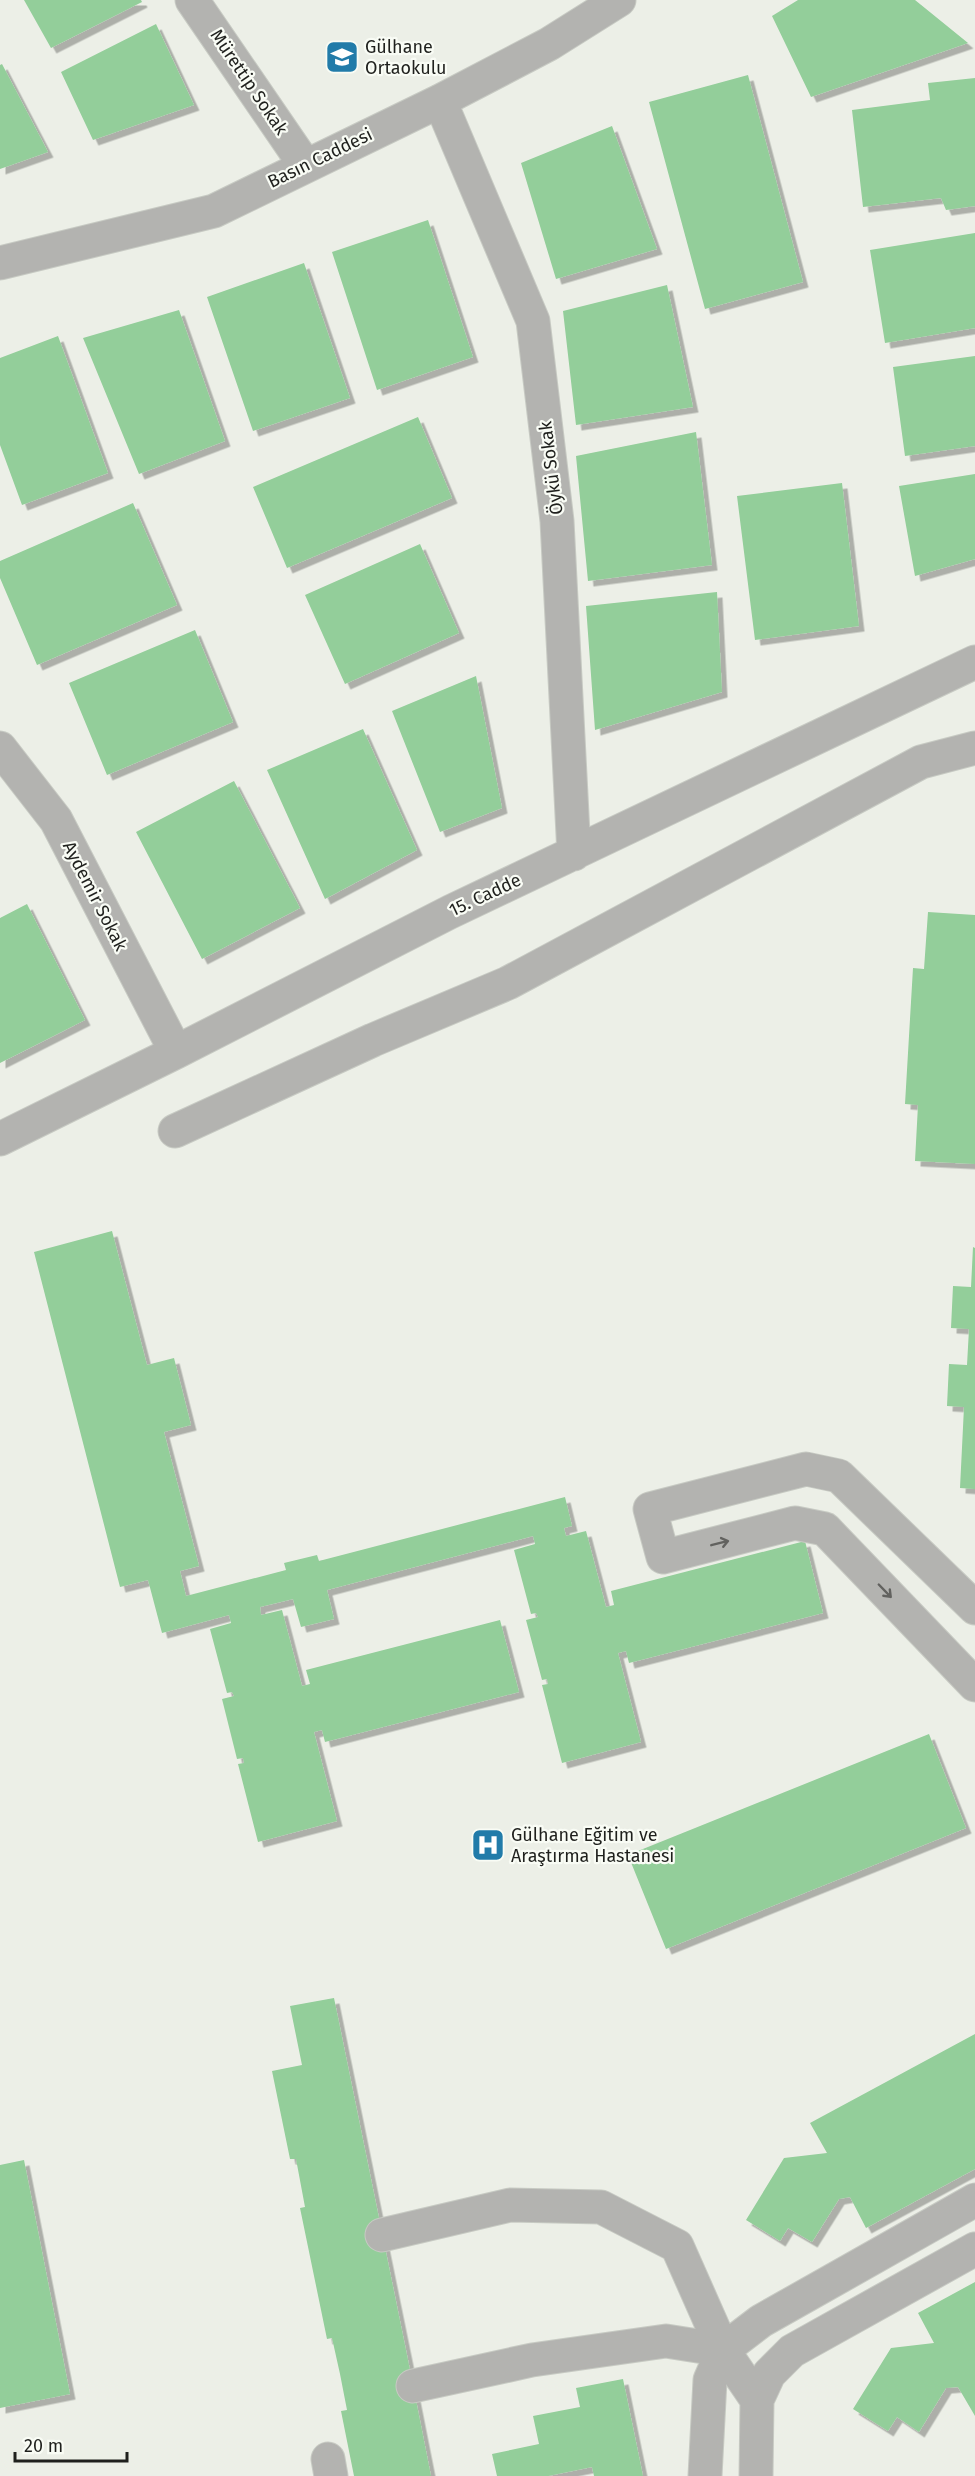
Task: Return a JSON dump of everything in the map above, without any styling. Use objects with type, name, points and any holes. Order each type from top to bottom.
[{"type":"street","name":"Mürettip Sokak","points":[[192,0],[305,165]]},
{"type":"street","name":"Basın Caddesi","points":[[0,263],[214,211],[440,101],[549,44],[619,0]]},
{"type":"street","name":"Öykü Sokak","points":[[440,101],[533,321],[557,521],[574,854]]},
{"type":"street","name":"15. Cadde","points":[[0,1139],[177,1052],[450,912],[975,662]]},
{"type":"street","name":"Aydemir Sokak","points":[[0,748],[56,820],[177,1052]]},
{"type":"street","points":[[175,1131],[508,982],[921,762],[975,748]]},
{"type":"street","points":[[975,1608],[838,1476],[806,1469],[651,1509],[663,1557],[795,1523],[825,1529],[975,1685]]},
{"type":"street","points":[[705,2476],[710,2380],[723,2349],[761,2321],[975,2200]]},
{"type":"street","points":[[382,2235],[510,2205],[601,2207],[677,2246],[723,2349],[757,2400]]},
{"type":"street","points":[[756,2476],[757,2400],[769,2374],[792,2351],[975,2249]]},
{"type":"street","points":[[413,2386],[532,2360],[666,2341],[723,2349]]},
{"type":"building","points":[[24,0],[141,0],[142,2],[51,48]]},
{"type":"building","points":[[798,0],[915,0],[968,43],[811,97],[772,16]]},
{"type":"building","points":[[156,24],[194,105],[93,140],[61,72]]},
{"type":"building","points":[[2,64],[48,152],[0,169],[0,65]]},
{"type":"building","points":[[748,75],[803,282],[705,309],[649,102]]},
{"type":"building","points":[[975,78],[975,206],[946,210],[941,198],[863,207],[852,110],[930,100],[928,83]]},
{"type":"building","points":[[612,126],[657,249],[556,279],[521,163]]},
{"type":"building","points":[[428,220],[473,357],[377,390],[332,252]]},
{"type":"building","points":[[975,233],[975,328],[885,343],[870,250]]},
{"type":"building","points":[[304,263],[350,398],[253,431],[207,297]]},
{"type":"building","points":[[667,285],[693,407],[576,425],[563,311]]},
{"type":"building","points":[[179,310],[225,441],[139,474],[83,338]]},
{"type":"building","points":[[58,336],[108,473],[22,505],[0,445],[0,358]]},
{"type":"building","points":[[975,356],[975,446],[905,456],[893,367]]},
{"type":"building","points":[[418,417],[452,498],[287,568],[253,487]]},
{"type":"building","points":[[696,432],[712,565],[588,581],[576,456]]},
{"type":"building","points":[[975,474],[975,559],[915,576],[899,486]]},
{"type":"building","points":[[842,483],[859,626],[755,640],[737,496]]},
{"type":"building","points":[[133,503],[177,605],[37,665],[0,578],[0,561]]},
{"type":"building","points":[[420,544],[459,633],[345,684],[305,595]]},
{"type":"building","points":[[717,592],[722,692],[595,730],[586,606]]},
{"type":"building","points":[[195,630],[233,722],[107,775],[69,683]]},
{"type":"building","points":[[476,676],[502,808],[440,832],[392,711]]},
{"type":"building","points":[[363,729],[417,850],[325,899],[267,770]]},
{"type":"building","points":[[234,781],[300,908],[202,959],[136,832]]},
{"type":"building","points":[[27,904],[85,1020],[0,1063],[0,918]]},
{"type":"building","points":[[928,912],[975,915],[975,1164],[915,1161],[918,1105],[905,1104],[913,968],[924,969]]},
{"type":"building","points":[[112,1231],[147,1365],[174,1358],[191,1425],[164,1432],[199,1566],[180,1571],[186,1596],[286,1570],[284,1563],[317,1555],[319,1561],[565,1497],[572,1526],[564,1528],[566,1536],[586,1531],[606,1607],[614,1605],[611,1591],[805,1541],[823,1613],[629,1663],[626,1651],[618,1653],[641,1742],[562,1763],[542,1685],[548,1684],[547,1679],[542,1680],[526,1620],[538,1617],[536,1613],[531,1614],[514,1550],[535,1544],[533,1536],[327,1590],[334,1619],[301,1627],[293,1599],[260,1607],[261,1615],[282,1610],[302,1686],[310,1684],[306,1670],[500,1620],[519,1692],[325,1742],[322,1730],[314,1732],[337,1821],[258,1842],[238,1764],[244,1763],[243,1758],[237,1759],[222,1699],[234,1696],[232,1692],[227,1693],[210,1629],[231,1623],[229,1615],[162,1633],[148,1580],[120,1587],[34,1252]]},
{"type":"building","points":[[973,1247],[975,1248],[975,1489],[960,1488],[964,1407],[947,1406],[949,1364],[967,1365],[969,1329],[951,1328],[953,1286],[971,1287]]},
{"type":"building","points":[[929,1734],[966,1828],[666,1949],[628,1855]]},
{"type":"building","points":[[334,1998],[431,2476],[354,2476],[341,2411],[347,2410],[340,2374],[332,2338],[327,2339],[300,2208],[305,2207],[296,2159],[290,2159],[272,2071],[302,2065],[290,2006]]},
{"type":"building","points":[[975,2034],[975,2169],[866,2228],[850,2197],[839,2199],[812,2242],[788,2228],[780,2241],[746,2220],[784,2158],[827,2153],[810,2123]]},
{"type":"building","points":[[24,2160],[70,2394],[0,2408],[0,2165]]},
{"type":"building","points":[[975,2282],[975,2416],[958,2387],[946,2388],[919,2432],[897,2417],[888,2431],[853,2409],[891,2348],[934,2343],[918,2313]]},
{"type":"building","points":[[623,2379],[643,2476],[594,2476],[592,2467],[548,2476],[497,2476],[492,2454],[539,2444],[533,2416],[580,2407],[576,2388]]},
{"type":"place","name":"Gülhane Ortaokulu","points":[[342,57]]},
{"type":"place","name":"Gülhane Eğitim ve Araştırma Hastanesi","points":[[488,1845]]}]
